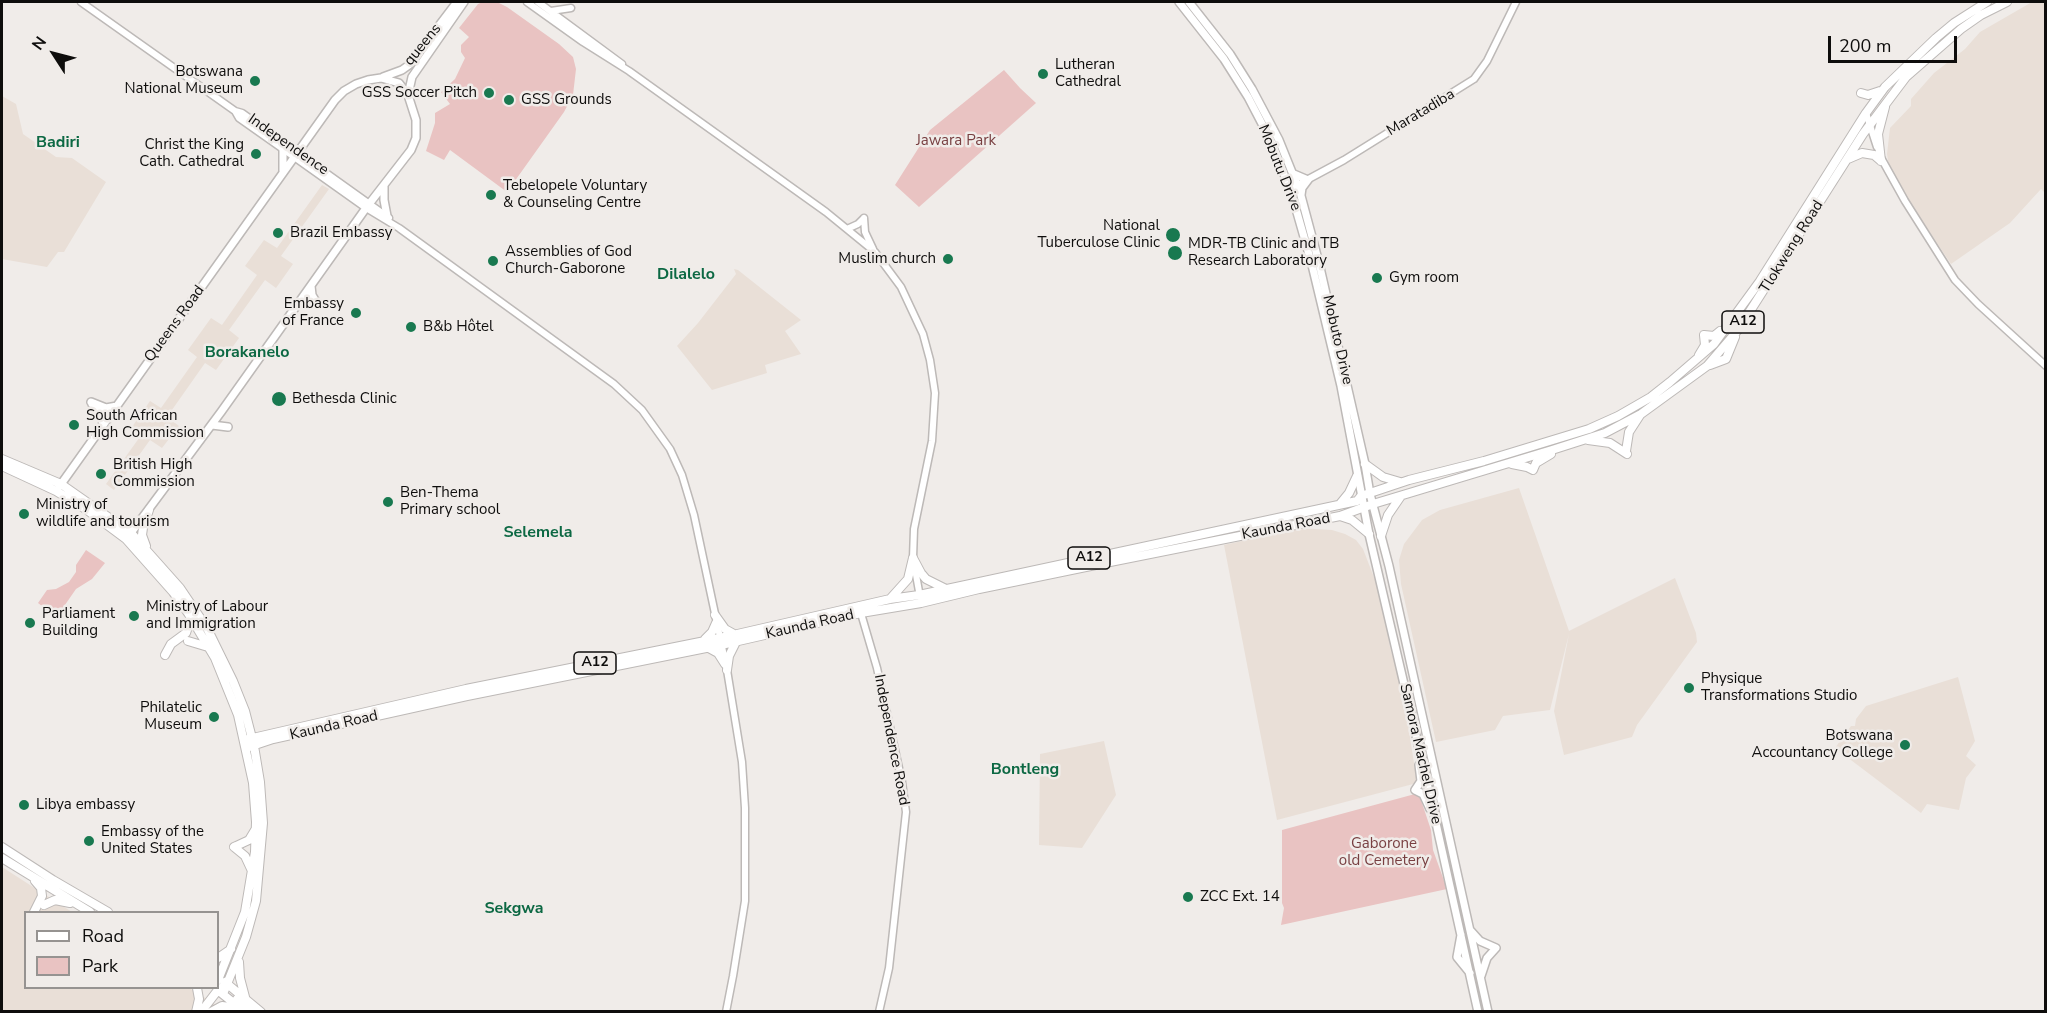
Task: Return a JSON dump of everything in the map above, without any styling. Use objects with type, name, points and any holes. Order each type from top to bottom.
[{"type":"main road","name":"queens","points":[[381,78],[402,70],[409,64],[457,2]]},
{"type":"main road","name":"queens","points":[[408,95],[412,77],[465,2]]},
{"type":"main road","name":"Mobutu Drive","points":[[1179,2],[1224,59],[1248,97],[1294,187],[1341,386],[1361,496]]},
{"type":"main road","name":"Mobuto Drive","points":[[1189,2],[1223,45],[1252,89],[1279,140],[1293,174],[1294,187],[1301,195],[1319,263],[1370,494]]},
{"type":"main road","name":"Tlokweng Road","points":[[1361,496],[1409,480],[1484,461],[1589,429],[1618,416],[1651,396],[1691,365],[1714,344],[1760,281],[1866,113],[1885,87],[1954,23],[1987,2]]},
{"type":"main road","name":"Tlokweng Road","points":[[1373,504],[1509,464],[1616,428],[1641,414],[1707,366],[1738,330],[1869,125],[1906,77],[1941,45],[1981,15],[2007,2]]},
{"type":"main road","points":[[128,536],[212,425],[406,156],[416,138],[416,120],[408,95],[399,83],[381,78],[356,84],[335,100],[297,155]]},
{"type":"main road","points":[[1862,93],[1875,94],[1885,87]]},
{"type":"main road","points":[[1881,161],[1878,134],[1887,102]]},
{"type":"main road","points":[[283,149],[283,174]]},
{"type":"main road","points":[[1847,159],[1862,153],[1874,155],[1881,161]]},
{"type":"main road","name":"Queens Road","points":[[58,487],[297,155]]},
{"type":"main road","points":[[1293,174],[1308,180],[1301,195]]},
{"type":"main road","points":[[384,185],[387,216]]},
{"type":"main road","points":[[300,301],[318,305],[312,295],[311,286]]},
{"type":"main road","points":[[1691,365],[1704,348],[1704,335],[1714,336],[1732,320]]},
{"type":"main road","points":[[103,425],[101,413],[91,402],[106,408],[117,405]]},
{"type":"main road","points":[[212,425],[228,427],[221,412]]},
{"type":"main road","points":[[1585,440],[1610,443],[1627,453],[1629,432],[1641,414]]},
{"type":"main road","points":[[1509,464],[1527,467],[1533,471],[1536,463],[1550,455],[1552,450]]},
{"type":"main road","points":[[2,459],[58,487],[148,550],[180,588],[207,628],[222,656],[253,728],[270,737],[255,759]]},
{"type":"main road","points":[[1365,464],[1387,479],[1403,483],[1409,480]]},
{"type":"main road","points":[[2,466],[58,487]]},
{"type":"main road","points":[[1340,504],[1357,476]]},
{"type":"main road","points":[[1370,494],[1373,504]]},
{"type":"main road","name":"Kaunda Road","points":[[860,610],[890,599],[920,599],[946,589],[1357,501],[1361,496]]},
{"type":"main road","name":"Samora Machel Drive","points":[[1361,496],[1478,1011]]},
{"type":"main road","points":[[1381,536],[1388,515],[1401,496]]},
{"type":"main road","name":"Kaunda Road","points":[[249,743],[466,689],[705,643],[721,642],[860,610],[979,589],[1340,516],[1373,504]]},
{"type":"main road","name":"Samora Machel Drive","points":[[1373,504],[1488,1011]]},
{"type":"main road","points":[[148,550],[142,535],[149,510]]},
{"type":"main road","points":[[1340,516],[1350,519],[1369,534]]},
{"type":"main road","points":[[128,536],[173,592],[209,648],[249,743],[260,782],[263,823],[258,888],[240,954],[220,984]]},
{"type":"main road","points":[[913,558],[926,579],[946,589]]},
{"type":"main road","points":[[890,599],[908,579],[913,558]]},
{"type":"main road","points":[[165,655],[171,644],[186,633],[191,618]]},
{"type":"main road","points":[[716,619],[735,638],[726,667]]},
{"type":"main road","points":[[716,619],[705,643],[718,653],[726,667]]},
{"type":"main road","points":[[188,641],[209,648]]},
{"type":"main road","points":[[220,984],[245,912],[256,830],[245,711]]},
{"type":"main road","points":[[1421,755],[1419,764],[1421,781],[1415,790],[1423,794],[1436,819]]},
{"type":"main road","points":[[252,873],[245,856],[234,847],[249,840],[256,830]]},
{"type":"main road","points":[[2,847],[106,911]]},
{"type":"main road","points":[[2,858],[88,911]]},
{"type":"main road","points":[[26,873],[40,886],[42,894],[34,911]]},
{"type":"main road","points":[[44,905],[59,900],[80,907]]},
{"type":"main road","points":[[1470,930],[1480,941],[1496,948],[1487,957],[1480,979]]},
{"type":"main road","points":[[220,984],[247,932]]},
{"type":"main road","points":[[219,957],[232,948]]},
{"type":"main road","points":[[240,954],[240,978],[245,999]]},
{"type":"main road","points":[[220,984],[261,1011]]},
{"type":"main road","points":[[220,984],[243,1010]]},
{"type":"main road","points":[[220,984],[250,1011]]},
{"type":"main road","points":[[196,1011],[199,999],[198,989]]},
{"type":"main road","points":[[201,1011],[216,989]]},
{"type":"main road","points":[[211,1011],[225,1006],[243,1010]]},
{"type":"street","points":[[81,2],[235,111]]},
{"type":"street","points":[[527,2],[629,71],[847,229],[875,252]]},
{"type":"street","points":[[538,2],[629,71]]},
{"type":"street","name":"Maratadiba","points":[[1294,187],[1474,79],[1487,61],[1516,2]]},
{"type":"street","points":[[550,11],[571,8]]},
{"type":"street","name":"Independence","points":[[235,111],[239,118],[283,149],[297,155]]},
{"type":"street","name":"Independence","points":[[235,111],[242,113],[368,206],[387,216],[399,228]]},
{"type":"street","points":[[1866,113],[1881,161],[1944,265],[1978,304],[2046,366]]},
{"type":"street","points":[[368,206],[614,384],[648,416],[670,449],[684,481],[694,515],[726,667],[742,762],[746,808],[743,913],[726,1011]]},
{"type":"street","points":[[847,229],[864,218],[865,232],[875,252],[901,287],[919,325],[930,360],[935,393],[932,441],[914,529],[913,558],[920,599]]},
{"type":"street","name":"Independence Road","points":[[860,610],[902,782],[906,812],[890,968],[879,1011]]},
{"type":"shaded area","points":[[2032,2],[2045,2],[2045,193],[2041,189],[2010,223],[1951,264],[1890,173],[1887,154],[1890,128],[1911,106],[1911,99],[1934,73],[1965,49],[1980,32]]},
{"type":"shaded area","points":[[2,96],[16,104],[23,134],[56,157],[72,158],[106,182],[64,252],[58,252],[47,267],[2,259]]},
{"type":"shaded area","points":[[322,185],[329,189],[281,256],[293,264],[276,288],[265,280],[229,330],[239,338],[216,370],[205,363],[167,417],[179,426],[162,448],[150,440],[114,490],[106,484],[142,434],[132,427],[150,401],[161,408],[197,357],[188,350],[211,318],[222,325],[257,275],[245,266],[264,240],[277,248]]},
{"type":"shaded area","points":[[734,269],[801,320],[785,331],[801,354],[765,365],[767,373],[712,390],[677,346],[736,274]]},
{"type":"shaded area","points":[[1519,488],[1569,631],[1675,578],[1696,633],[1697,642],[1637,725],[1632,737],[1564,755],[1554,711],[1569,634],[1550,710],[1503,716],[1495,730],[1436,742],[1401,584],[1399,560],[1404,544],[1422,520],[1440,510]]},
{"type":"shaded area","points":[[1300,528],[1332,530],[1345,534],[1356,540],[1363,549],[1382,598],[1390,647],[1404,698],[1417,783],[1277,820],[1224,545]]},
{"type":"shaded area","name":"Botswana Accountancy College","points":[[1958,677],[1975,741],[1966,756],[1976,765],[1966,778],[1959,810],[1927,804],[1921,813],[1835,748],[1851,726],[1855,726],[1856,719],[1866,706]]},
{"type":"shaded area","points":[[1104,741],[1116,795],[1082,848],[1039,845],[1040,754]]},
{"type":"shaded area","points":[[2,867],[70,911],[24,911],[24,989],[191,989],[226,1011],[2,1011]]},
{"type":"green space","name":"GSS Grounds","points":[[497,2],[507,7],[559,44],[573,57],[576,69],[573,95],[564,112],[507,192],[450,150],[444,160],[426,151],[435,123],[435,113],[450,104],[441,92],[455,79],[465,58],[461,52],[461,45],[469,37],[459,28],[478,4]]},
{"type":"green space","name":"Jawara Park","points":[[1004,70],[1036,103],[919,207],[895,185],[930,130]]},
{"type":"green space","points":[[86,550],[105,563],[92,579],[76,589],[58,615],[51,613],[38,603],[47,590],[56,589],[69,582]]},
{"type":"green space","name":"Gaborone old Cemetery","points":[[1415,794],[1420,797],[1431,830],[1433,850],[1447,889],[1281,925],[1284,908],[1282,903],[1282,830]]},
{"type":"place","name":"Lutheran Cathedral","points":[[1043,74]]},
{"type":"place","name":"Botswana National Museum","points":[[255,81]]},
{"type":"place","name":"GSS Soccer Pitch","points":[[489,93]]},
{"type":"place","name":"GSS Grounds","points":[[509,100]]},
{"type":"place","name":"Christ the King Cath. Cathedral","points":[[256,154]]},
{"type":"place","name":"Tebelopele Voluntary & Counseling Centre","points":[[491,195]]},
{"type":"place","name":"Brazil Embassy","points":[[278,233]]},
{"type":"place","name":"National Tuberculose Clinic","points":[[1173,235]]},
{"type":"place","name":"MDR-TB Clinic and TB Research Laboratory","points":[[1175,253]]},
{"type":"place","name":"Muslim church","points":[[948,259]]},
{"type":"place","name":"Assemblies of God Church-Gaborone","points":[[493,261]]},
{"type":"place","name":"Gym room","points":[[1377,278]]},
{"type":"place","name":"Embassy of France","points":[[356,313]]},
{"type":"place","name":"B&b Hôtel","points":[[411,327]]},
{"type":"place","name":"Bethesda Clinic","points":[[279,399]]},
{"type":"place","name":"South African High Commission","points":[[74,425]]},
{"type":"place","name":"British High Commission","points":[[101,474]]},
{"type":"place","name":"Ben-Thema Primary school","points":[[388,502]]},
{"type":"place","name":"Ministry of wildlife and tourism","points":[[24,514]]},
{"type":"place","name":"Ministry of Labour and Immigration","points":[[134,616]]},
{"type":"place","name":"Parliament Building","points":[[30,623]]},
{"type":"place","name":"Physique Transformations Studio","points":[[1689,688]]},
{"type":"place","name":"Philatelic Museum","points":[[214,717]]},
{"type":"place","name":"Botswana Accountancy College","points":[[1905,745]]},
{"type":"place","name":"Libya embassy","points":[[24,805]]},
{"type":"place","name":"Embassy of the United States","points":[[89,841]]},
{"type":"place","name":"ZCC Ext. 14","points":[[1188,897]]},
{"type":"district","name":"Badiri","points":[[58,143]]},
{"type":"district","name":"Dilalelo","points":[[686,275]]},
{"type":"district","name":"Borakanelo","points":[[247,353]]},
{"type":"district","name":"Selemela","points":[[538,533]]},
{"type":"district","name":"Bontleng","points":[[1025,770]]},
{"type":"district","name":"Sekgwa","points":[[514,909]]}]
